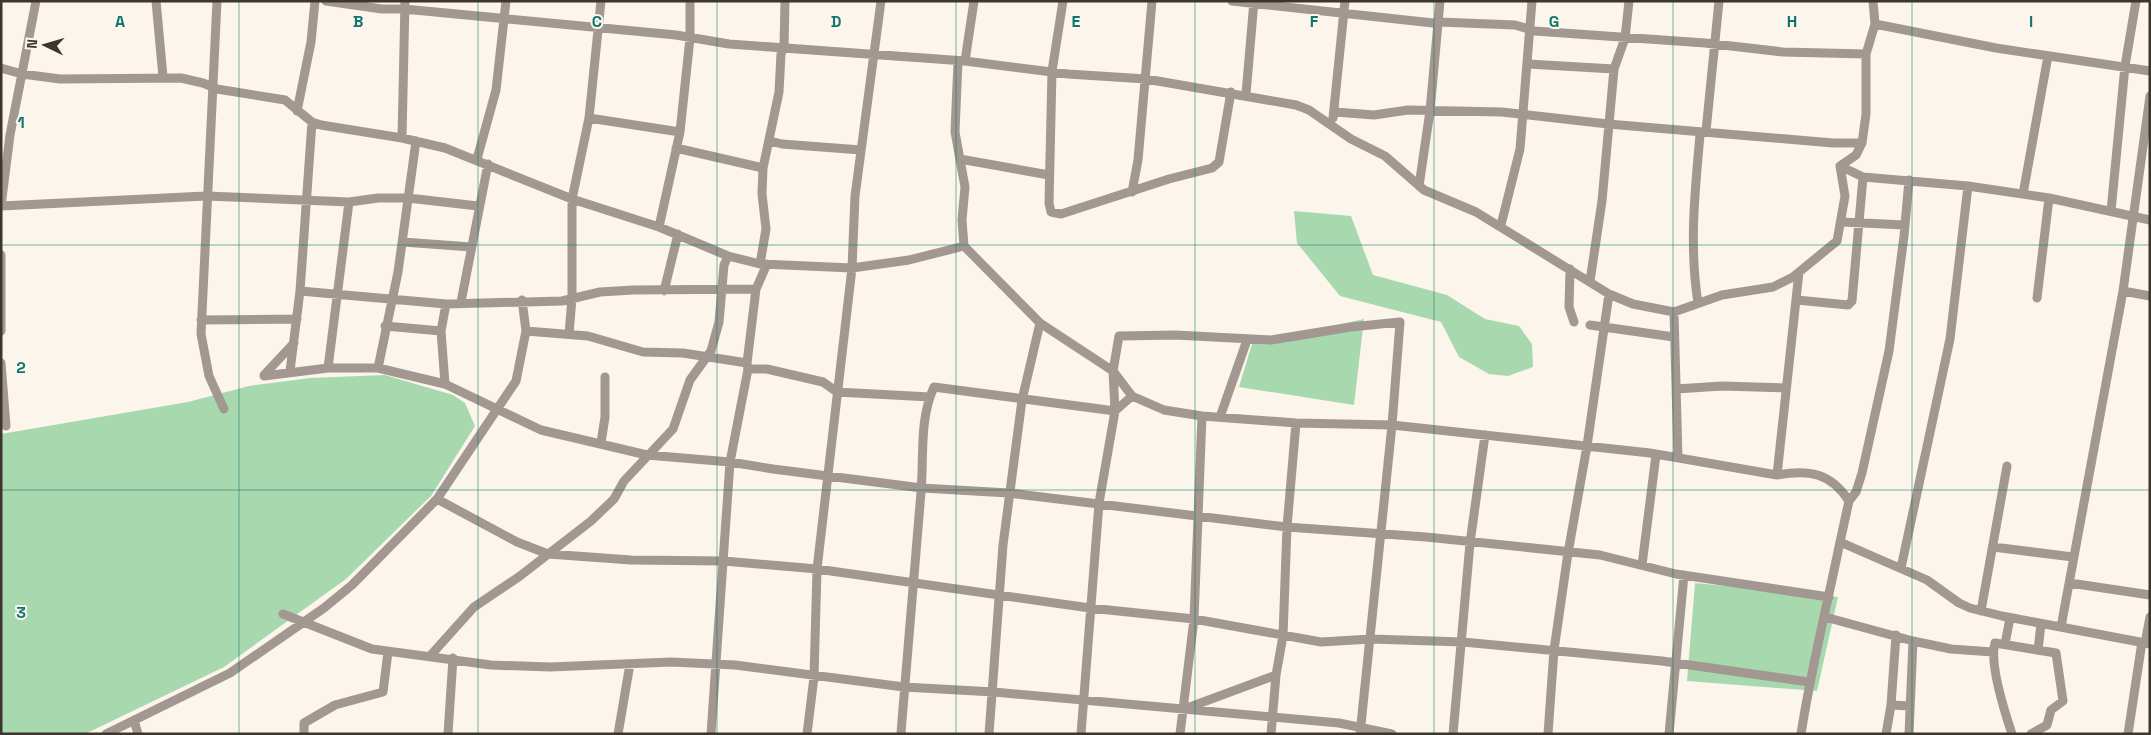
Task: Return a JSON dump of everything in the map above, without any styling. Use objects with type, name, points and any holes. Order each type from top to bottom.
[{"type":"street","points":[[36,1],[10,135],[1,206],[206,196],[349,202],[378,198],[408,198],[478,206]]},
{"type":"street","points":[[156,1],[163,77]]},
{"type":"street","points":[[217,1],[211,88],[201,320],[203,352],[209,376],[224,409]]},
{"type":"street","points":[[297,111],[311,42],[315,1]]},
{"type":"street","points":[[326,1],[382,9],[404,5],[505,20],[690,38],[729,44],[962,61],[1146,79],[1246,94],[1296,105],[1309,110],[1351,139],[1385,156],[1424,190],[1454,201],[1501,225],[1609,294],[1633,304],[1674,312],[1722,295],[1773,288],[1800,272],[1834,245],[1840,236],[1845,196],[1840,166]]},
{"type":"street","points":[[477,159],[496,90],[506,1]]},
{"type":"street","points":[[568,334],[572,298],[572,199],[589,118],[601,1]]},
{"type":"street","points":[[659,227],[680,132],[690,38],[690,1]]},
{"type":"street","points":[[711,734],[730,462],[748,366],[756,289],[763,264],[766,229],[762,194],[763,168],[779,92],[781,54],[784,47],[786,1]]},
{"type":"street","points":[[807,734],[814,677],[817,569],[852,268],[855,196],[881,1]]},
{"type":"street","points":[[974,1],[962,61],[955,132],[965,187],[962,220],[964,246],[1040,323],[1113,371],[1132,396],[1164,410],[1202,416],[1296,423],[1392,425],[1587,446],[1678,458],[1777,475],[1790,472],[1806,473],[1832,480],[1841,488],[1849,502]]},
{"type":"street","points":[[1063,1],[1052,71],[1049,203],[1050,210],[1055,214],[1132,192],[1169,179],[1212,168],[1218,164],[1231,92]]},
{"type":"street","points":[[1132,192],[1138,160],[1152,1]]},
{"type":"street","points":[[1232,1],[1433,23],[1528,27],[1535,31],[1783,52],[1866,54]]},
{"type":"street","points":[[1331,125],[1335,112],[1345,1]]},
{"type":"street","points":[[1419,186],[1430,111],[1440,1]]},
{"type":"street","points":[[1501,225],[1520,149],[1528,64],[1528,27],[1532,1]]},
{"type":"street","points":[[1590,281],[1602,201],[1614,69],[1624,38],[1629,1]]},
{"type":"street","points":[[1698,302],[1693,252],[1693,216],[1700,135],[1706,131],[1719,1]]},
{"type":"street","points":[[1840,166],[1856,155],[1862,143],[1866,114],[1866,54],[1875,24],[1873,1]]},
{"type":"street","points":[[2111,211],[2125,66],[2136,1]]},
{"type":"street","points":[[1246,94],[1254,3]]},
{"type":"street","points":[[402,138],[404,5]]},
{"type":"street","points":[[1875,24],[2048,56],[2150,70]]},
{"type":"street","points":[[2023,194],[2048,56]]},
{"type":"street","points":[[1528,64],[1614,69]]},
{"type":"street","points":[[1,68],[22,74],[94,80],[163,77],[194,80],[211,88],[285,100],[312,122],[360,133],[416,141],[477,159],[572,199],[659,227],[728,256],[763,264],[852,268],[909,260],[964,246]]},
{"type":"street","points":[[2061,627],[2123,291],[2150,96]]},
{"type":"street","points":[[1335,112],[1374,115],[1393,112],[1446,110],[1522,115],[1815,142],[1862,143]]},
{"type":"street","points":[[589,118],[680,132]]},
{"type":"street","points":[[290,371],[300,291],[308,200],[312,122]]},
{"type":"street","points":[[770,140],[782,144],[861,150]]},
{"type":"street","points":[[378,368],[403,242],[416,141]]},
{"type":"street","points":[[676,148],[763,168]]},
{"type":"street","points":[[960,159],[1050,175]]},
{"type":"street","points":[[461,302],[478,206],[488,164]]},
{"type":"street","points":[[1840,166],[1863,177],[1968,186],[2023,194],[2150,220]]},
{"type":"street","points":[[1797,300],[1850,304],[1852,301],[1863,177]]},
{"type":"street","points":[[1801,734],[1809,682],[1826,617],[1849,502],[1856,492],[1876,416],[1889,351],[1909,180]]},
{"type":"street","points":[[1901,568],[1950,339],[1968,186]]},
{"type":"street","points":[[2037,298],[2049,198]]},
{"type":"street","points":[[328,368],[335,294],[349,202]]},
{"type":"street","points":[[1842,222],[1905,225]]},
{"type":"street","points":[[664,290],[678,234]]},
{"type":"street","points":[[403,242],[471,247]]},
{"type":"street","points":[[1,256],[1,331]]},
{"type":"street","points":[[430,656],[474,607],[585,526],[614,499],[624,481],[672,429],[690,380],[701,362],[707,358],[711,351],[719,322],[724,265],[728,256]]},
{"type":"street","points":[[1570,269],[1569,307],[1574,322]]},
{"type":"street","points":[[1777,475],[1800,272]]},
{"type":"street","points":[[300,291],[392,301],[446,304],[522,300],[562,301],[600,292],[756,289]]},
{"type":"street","points":[[2123,291],[2150,296]]},
{"type":"street","points":[[1548,734],[1554,650],[1609,294]]},
{"type":"street","points":[[106,734],[230,672],[324,608],[352,585],[437,499],[516,381],[526,331],[522,300]]},
{"type":"street","points":[[445,384],[440,331],[446,304]]},
{"type":"street","points":[[1674,312],[1678,458]]},
{"type":"street","points":[[201,320],[297,319]]},
{"type":"street","points":[[1081,734],[1099,503],[1115,411],[1113,371],[1119,336],[1175,335],[1247,340],[1292,338],[1351,327],[1400,322],[1371,640],[1360,731]]},
{"type":"street","points":[[989,734],[994,692],[998,594],[1009,493],[1022,400],[1040,323]]},
{"type":"street","points":[[1590,324],[1674,337]]},
{"type":"street","points":[[385,326],[440,331]]},
{"type":"street","points":[[526,331],[588,336],[643,352],[683,354],[767,369],[827,384],[837,392],[930,397]]},
{"type":"street","points":[[1220,417],[1247,340]]},
{"type":"street","points":[[294,343],[264,376],[290,371],[328,368],[378,368],[445,384],[541,430],[647,455],[730,462],[922,488],[1009,493],[1099,503],[1287,527],[1380,534],[1612,557],[1684,576],[1829,597]]},
{"type":"street","points":[[1,363],[6,426]]},
{"type":"street","points":[[601,443],[605,417],[605,377]]},
{"type":"street","points":[[1676,389],[1722,386],[1786,388]]},
{"type":"street","points":[[901,734],[922,488],[924,431],[930,397],[934,387],[1115,411],[1132,396]]},
{"type":"street","points":[[1180,734],[1194,619],[1202,416]]},
{"type":"street","points":[[1271,734],[1276,675],[1283,636],[1287,527],[1296,423]]},
{"type":"street","points":[[1453,734],[1463,642],[1470,543],[1485,435]]},
{"type":"street","points":[[1642,564],[1656,455]]},
{"type":"street","points":[[1981,611],[2007,466]]},
{"type":"street","points":[[437,499],[516,542],[548,554],[631,560],[724,560],[817,569],[1090,608],[1194,619],[1321,642],[1371,640],[1463,642],[1677,663],[1809,682]]},
{"type":"street","points":[[1840,542],[1927,580],[1964,606],[2010,618],[2145,643]]},
{"type":"street","points":[[1993,547],[2073,558]]},
{"type":"street","points":[[1669,734],[1684,576]]},
{"type":"street","points":[[2070,582],[2150,595]]},
{"type":"street","points":[[282,614],[365,648],[453,658],[491,665],[538,667],[671,662],[716,664],[765,668],[814,677],[904,687],[1084,699],[1339,723],[1360,731],[1392,734]]},
{"type":"street","points":[[1826,617],[1896,634],[1913,641],[1951,649],[1993,652]]},
{"type":"street","points":[[2128,734],[2150,617]]},
{"type":"street","points":[[2005,644],[2010,618]]},
{"type":"street","points":[[2038,650],[2041,624]]},
{"type":"street","points":[[1886,734],[1891,705],[1896,634]]},
{"type":"street","points":[[1909,734],[1913,641]]},
{"type":"street","points":[[2012,734],[2003,708],[1993,652],[1995,643],[2056,653],[2064,697],[2062,702],[2051,710],[2047,725],[2031,734]]},
{"type":"street","points":[[304,734],[304,723],[330,708],[383,692],[388,652]]},
{"type":"street","points":[[448,734],[453,658]]},
{"type":"street","points":[[618,734],[630,664]]},
{"type":"street","points":[[1184,709],[1276,675]]},
{"type":"street","points":[[1891,705],[1910,706]]},
{"type":"street","points":[[134,720],[138,734]]},
{"type":"green space","points":[[1294,211],[1351,216],[1373,275],[1447,295],[1485,319],[1519,326],[1532,344],[1533,367],[1508,376],[1489,374],[1459,357],[1441,322],[1340,296],[1297,243]]},
{"type":"green space","points":[[1364,319],[1354,405],[1239,387],[1252,344]]},
{"type":"green space","points":[[385,375],[453,395],[465,403],[475,426],[431,496],[346,579],[224,667],[85,734],[4,734],[1,731],[1,434],[188,402],[249,386],[310,378]]},
{"type":"green space","points":[[1695,583],[1838,597],[1817,691],[1687,681]]}]
